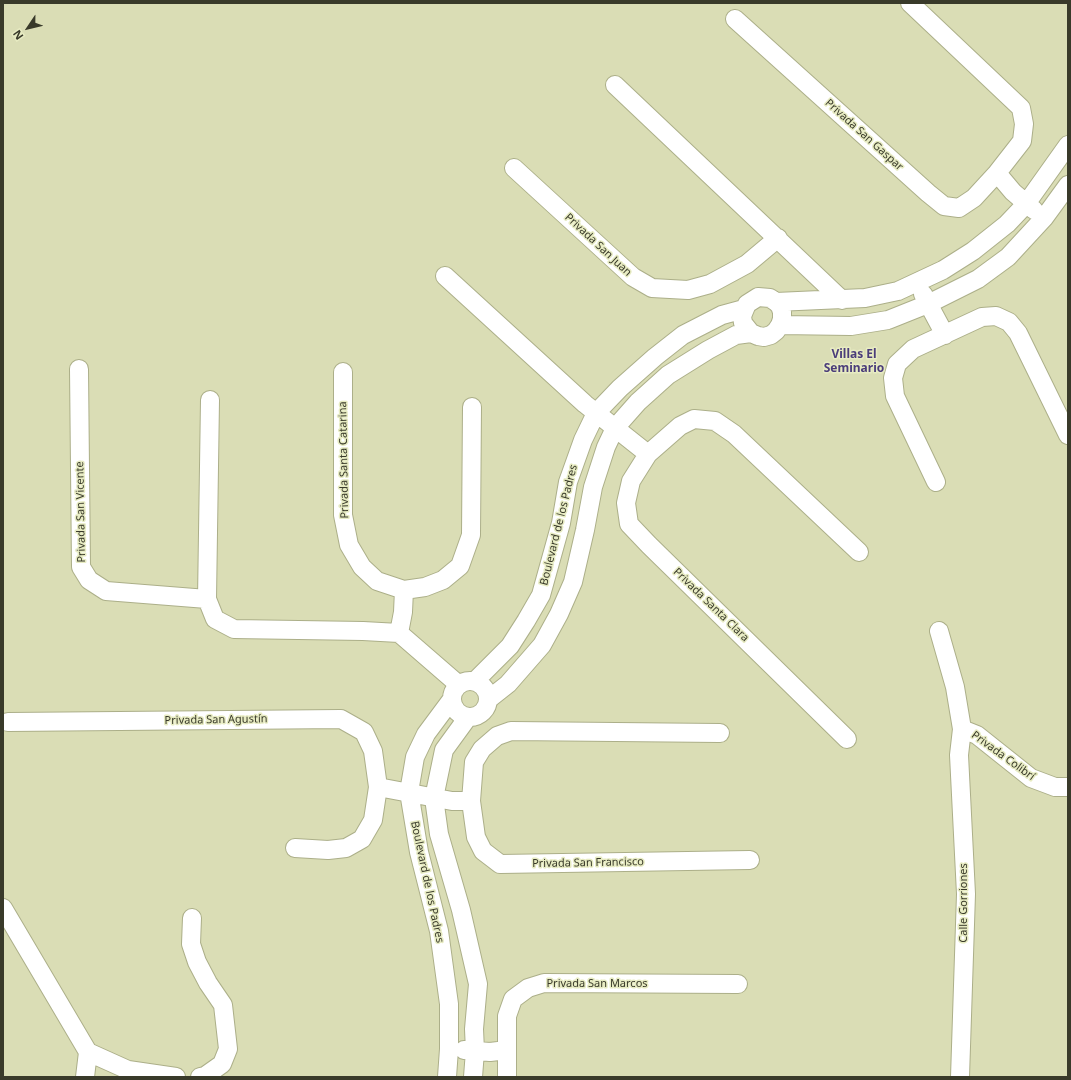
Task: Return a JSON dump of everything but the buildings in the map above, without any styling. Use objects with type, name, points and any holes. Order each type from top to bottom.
[{"type":"street","name":"Privada San Gaspar","points":[[735,19],[944,206],[959,208],[974,198],[997,173],[1022,141],[1024,124],[1021,108],[910,3]]},
{"type":"street","points":[[615,85],[842,300]]},
{"type":"street","points":[[776,302],[865,298],[898,291],[943,270],[973,251],[1007,224],[1026,204],[1068,145]]},
{"type":"street","name":"Privada San Juan","points":[[514,168],[633,277],[652,288],[688,290],[710,284],[747,264],[778,238]]},
{"type":"street","points":[[997,173],[1013,192],[1044,218]]},
{"type":"street","points":[[780,325],[851,326],[888,320],[928,304],[978,279],[1008,257],[1044,218],[1068,185]]},
{"type":"street","points":[[445,276],[596,413],[648,454]]},
{"type":"street","points":[[917,283],[945,335]]},
{"type":"street","points":[[758,297],[770,298],[776,302],[780,306],[782,319],[776,331],[771,335],[764,337],[751,333],[743,323],[742,316],[747,304],[758,297]]},
{"type":"street","name":"Boulevard de los Padres","points":[[447,1077],[449,1049],[449,1004],[439,931],[419,852],[409,792],[416,757],[426,734],[462,688],[510,646],[541,595],[561,523],[568,482],[582,440],[596,413],[620,388],[683,335],[722,315],[744,309]]},
{"type":"street","points":[[936,482],[895,396],[893,378],[897,364],[913,349],[982,317],[996,316],[1009,322],[1018,333],[1068,435]]},
{"type":"street","points":[[462,688],[453,706],[456,711],[468,717],[480,715],[484,711],[489,699],[508,684],[542,645],[560,614],[574,582],[593,487],[606,447],[615,428],[638,402],[668,375],[708,350],[736,335],[751,333]]},
{"type":"street","name":"Privada San Vicente","points":[[79,369],[81,567],[89,580],[106,591],[206,599]]},
{"type":"street","name":"Privada Santa Catarina","points":[[343,372],[343,515],[349,545],[362,567],[377,581],[404,590],[425,587],[443,580],[460,566],[472,535],[472,407]]},
{"type":"street","points":[[210,400],[206,599],[215,619],[234,630],[363,631],[399,633],[462,688],[484,687],[489,699]]},
{"type":"street","name":"Privada Santa Clara","points":[[847,739],[629,524],[626,503],[631,481],[648,454],[680,426],[694,419],[715,421],[734,434],[859,552]]},
{"type":"street","points":[[399,633],[403,612],[404,590]]},
{"type":"street","name":"Calle Gorriones","points":[[939,631],[956,687],[962,728],[959,755],[966,894],[960,1077]]},
{"type":"street","name":"Boulevard de los Padres","points":[[468,717],[444,750],[434,798],[438,834],[461,910],[478,984],[474,1029],[474,1077]]},
{"type":"street","name":"Privada San Agustín","points":[[8,722],[341,719],[364,732],[373,751],[378,787],[373,820],[362,839],[346,848],[328,850],[295,848]]},
{"type":"street","name":"Privada Colibrí","points":[[962,728],[977,735],[1031,778],[1055,787],[1068,787]]},
{"type":"street","name":"Privada San Francisco","points":[[720,732],[511,731],[497,736],[482,749],[474,762],[471,802],[476,837],[483,852],[500,864],[750,860]]},
{"type":"street","points":[[378,787],[409,792],[452,802],[471,802]]},
{"type":"street","points":[[3,908],[88,1052],[128,1070],[176,1077]]},
{"type":"street","points":[[192,918],[192,944],[197,962],[208,983],[223,1005],[228,1049],[222,1064],[205,1076],[200,1077]]},
{"type":"street","name":"Privada San Marcos","points":[[507,1077],[507,1016],[513,999],[528,988],[544,983],[738,984]]},
{"type":"street","points":[[449,1049],[490,1052],[507,1050]]},
{"type":"street","points":[[85,1077],[88,1052]]},
{"type":"district","name":"Villas El Seminario","points":[[854,362]]}]
